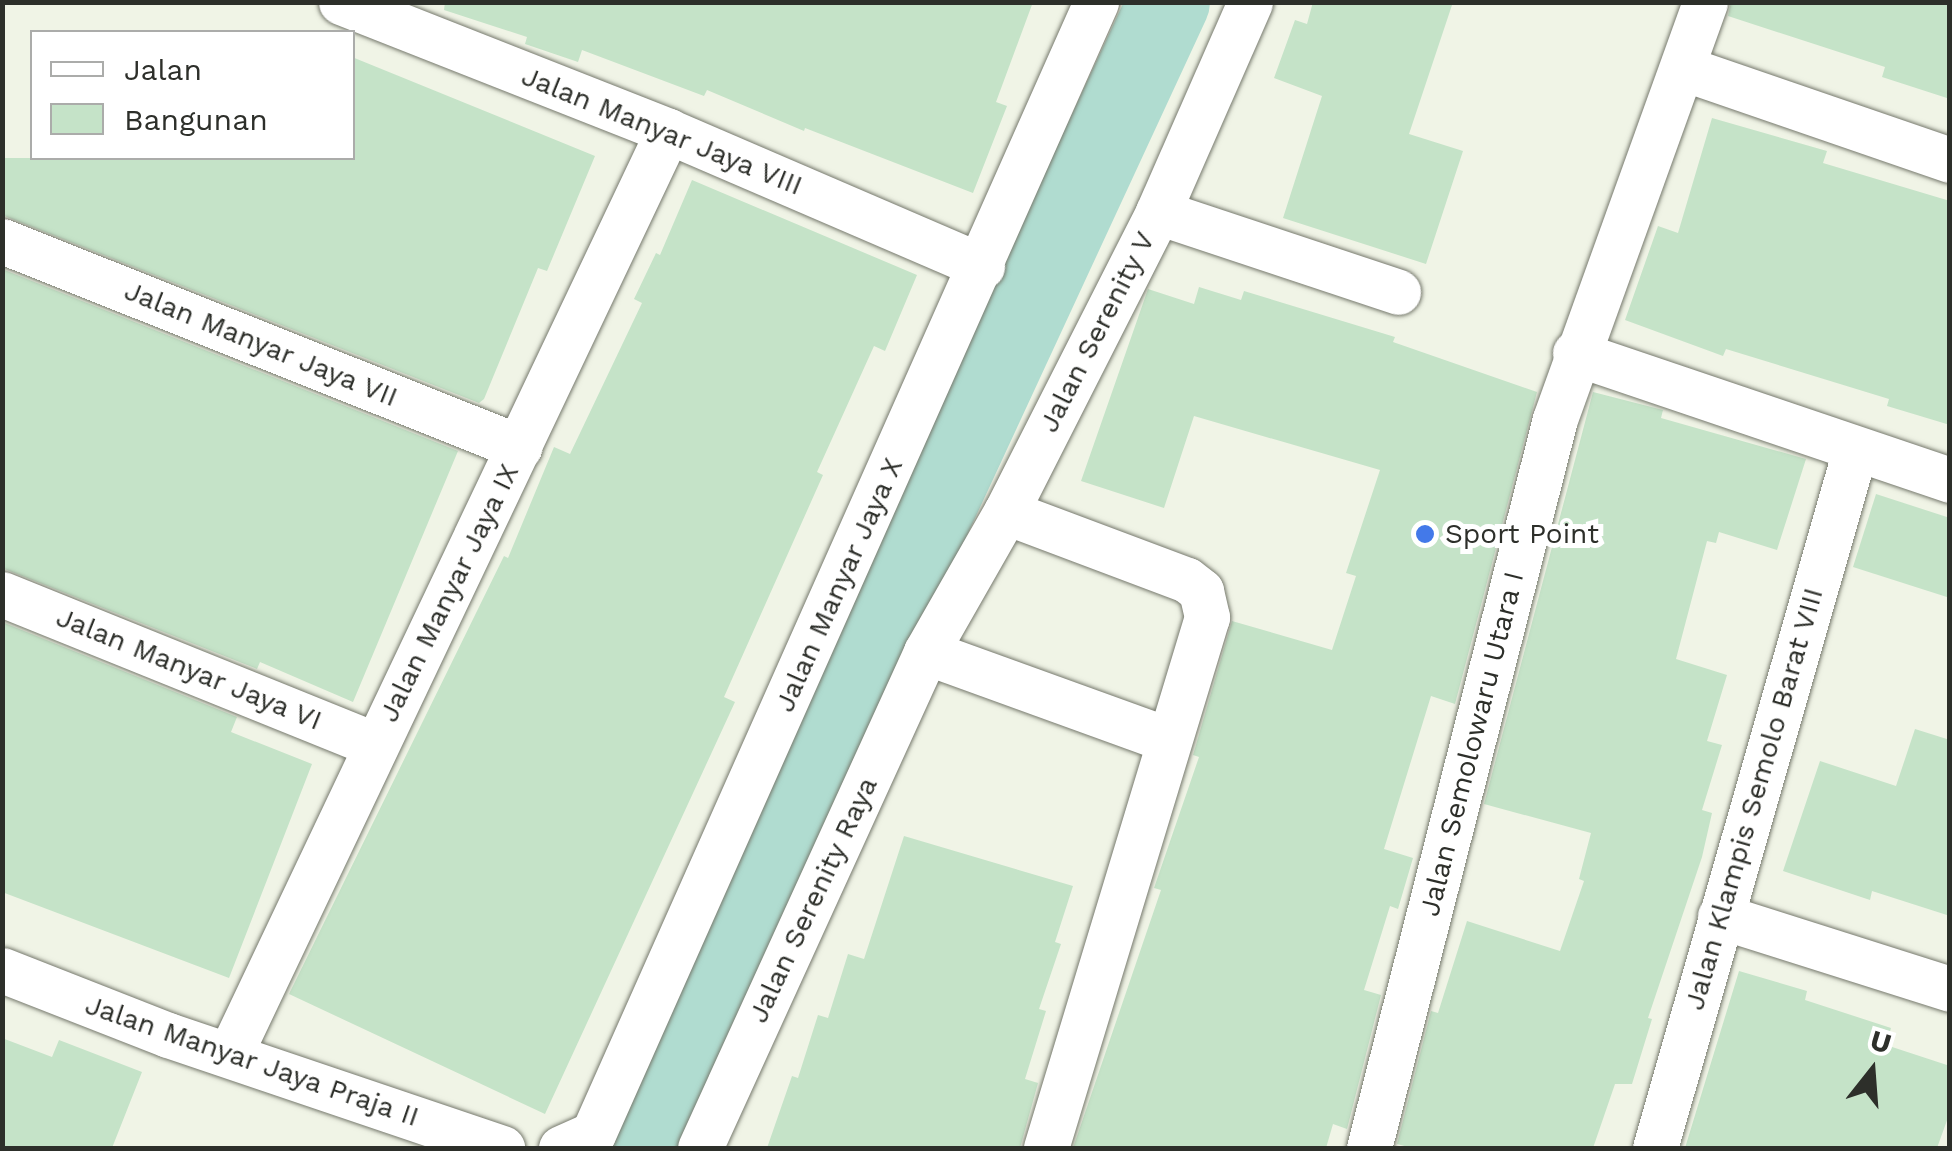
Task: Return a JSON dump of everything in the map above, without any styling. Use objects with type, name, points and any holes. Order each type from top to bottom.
[{"type":"street","name":"Jalan Manyar Jaya VIII","points":[[341,2],[668,130],[982,266]]},
{"type":"street","name":"Jalan Manyar Jaya X","points":[[561,1148],[593,1134],[982,266],[1096,2]]},
{"type":"street","name":"Jalan Serenity V","points":[[926,652],[1006,512],[1158,212],[1250,2]]},
{"type":"street","name":"Jalan Semolowaru Utara I","points":[[1369,1148],[1554,418],[1705,2]]},
{"type":"street","points":[[1684,68],[1950,160]]},
{"type":"street","name":"Jalan Manyar Jaya IX","points":[[230,1054],[668,130]]},
{"type":"street","points":[[1158,212],[1398,292]]},
{"type":"street","name":"Jalan Manyar Jaya VII","points":[[2,241],[518,447]]},
{"type":"street","points":[[1576,353],[1950,480]]},
{"type":"street","name":"Jalan Klampis Semolo Barat VIII","points":[[1654,1148],[1855,450]]},
{"type":"street","points":[[1006,512],[1187,580],[1201,592],[1207,616],[1046,1148]]},
{"type":"street","name":"Jalan Manyar Jaya VI","points":[[2,594],[376,745]]},
{"type":"street","points":[[926,652],[1169,740]]},
{"type":"street","name":"Jalan Serenity Raya","points":[[700,1148],[926,652]]},
{"type":"street","points":[[1720,916],[1950,989]]},
{"type":"street","name":"Jalan Manyar Jaya Praja II","points":[[2,970],[502,1148]]},
{"type":"building","points":[[445,2],[1033,2],[996,102],[1007,106],[973,193],[805,128],[804,131],[707,90],[704,96],[582,50],[578,62],[525,44],[527,37],[444,10]]},
{"type":"building","points":[[1313,2],[1453,2],[1409,134],[1463,151],[1426,264],[1283,218],[1322,96],[1274,78],[1295,20],[1307,24]]},
{"type":"building","points":[[1731,2],[1950,2],[1950,99],[1882,77],[1885,67],[1728,16]]},
{"type":"building","points":[[355,58],[595,156],[547,271],[538,268],[479,403],[2,215],[2,158],[355,160]]},
{"type":"building","points":[[1712,118],[1827,151],[1823,163],[1950,201],[1950,425],[1887,406],[1889,399],[1726,349],[1723,356],[1625,320],[1658,226],[1678,233]]},
{"type":"building","points":[[692,180],[917,275],[885,351],[874,346],[817,472],[823,475],[724,697],[735,702],[545,1114],[289,994],[504,556],[508,558],[554,447],[570,454],[642,303],[634,299],[656,253],[660,255]]},
{"type":"building","points":[[2,269],[458,451],[353,702],[260,662],[257,669],[2,568]]},
{"type":"building","points":[[1199,287],[1241,300],[1244,291],[1395,337],[1393,342],[1537,392],[1455,704],[1431,696],[1384,849],[1413,858],[1398,909],[1390,906],[1364,990],[1381,995],[1347,1129],[1333,1124],[1326,1148],[1073,1148],[1161,890],[1154,888],[1199,757],[1193,755],[1232,621],[1332,650],[1356,576],[1346,573],[1380,470],[1194,416],[1164,508],[1081,481],[1148,289],[1194,304]]},
{"type":"building","points":[[1593,392],[1663,410],[1661,418],[1806,459],[1777,550],[1719,532],[1716,543],[1707,541],[1676,659],[1727,675],[1707,741],[1722,745],[1702,810],[1712,813],[1702,857],[1648,1018],[1652,1019],[1632,1084],[1615,1084],[1593,1148],[1412,1148],[1397,1144],[1431,1011],[1438,1013],[1467,921],[1560,951],[1584,881],[1579,879],[1591,833],[1484,804]]},
{"type":"building","points":[[1876,494],[1950,518],[1950,598],[1853,567]]},
{"type":"building","points":[[2,622],[237,717],[231,732],[312,764],[229,978],[2,892]]},
{"type":"building","points":[[1915,729],[1950,740],[1950,916],[1872,891],[1870,900],[1783,871],[1820,761],[1896,786]]},
{"type":"building","points":[[904,836],[1073,886],[1055,942],[1061,944],[1039,1009],[1046,1011],[1025,1079],[1038,1083],[1020,1148],[767,1148],[792,1076],[798,1078],[818,1015],[828,1018],[848,954],[864,959]]},
{"type":"building","points":[[1739,971],[1807,991],[1805,1000],[1891,1028],[1886,1045],[1950,1066],[1950,1112],[1937,1148],[1685,1148]]},
{"type":"building","points":[[2,1038],[52,1057],[59,1040],[142,1072],[112,1148],[2,1148]]},
{"type":"waterway","points":[[638,1148],[1169,2]]},
{"type":"place","name":"Sport Point","points":[[1425,534]]}]
